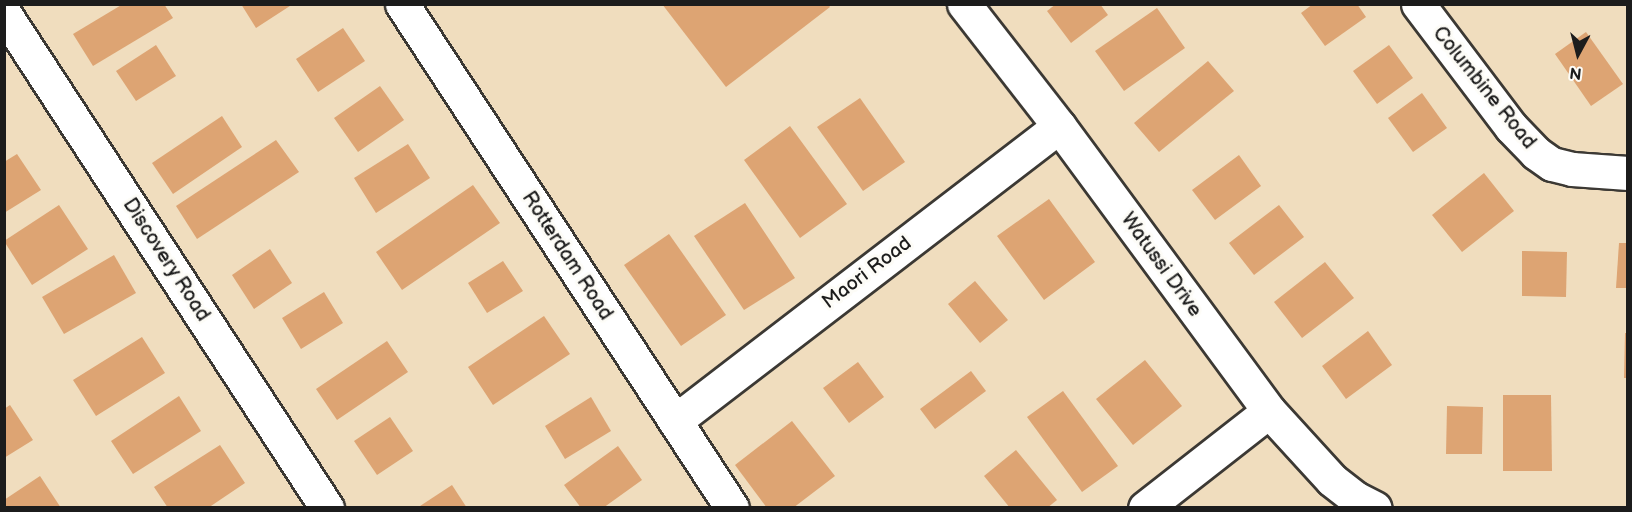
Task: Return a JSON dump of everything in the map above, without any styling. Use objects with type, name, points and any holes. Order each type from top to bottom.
[{"type":"street","name":"Rotterdam Road","points":[[402,4],[732,507]]},
{"type":"street","name":"Watussi Drive","points":[[964,4],[1059,126],[1269,411],[1332,480],[1355,498],[1375,507]]},
{"type":"street","name":"Columbine Road","points":[[1418,4],[1511,127],[1536,153],[1552,164],[1572,169],[1628,173]]},
{"type":"street","name":"Discovery Road","points":[[4,13],[327,507]]},
{"type":"street","name":"Maori Road","points":[[675,421],[1059,126]]},
{"type":"street","points":[[1145,507],[1269,411]]},
{"type":"building","points":[[123,4],[164,4],[173,18],[93,66],[73,34]]},
{"type":"building","points":[[241,4],[293,4],[256,28]]},
{"type":"building","points":[[662,4],[828,4],[830,7],[726,87]]},
{"type":"building","points":[[1056,4],[1100,4],[1108,15],[1071,43],[1047,11]]},
{"type":"building","points":[[1313,4],[1357,4],[1366,17],[1325,46],[1301,13]]},
{"type":"building","points":[[1157,8],[1185,48],[1124,91],[1095,51]]},
{"type":"building","points":[[343,28],[365,61],[318,92],[296,59]]},
{"type":"building","points":[[1586,32],[1623,84],[1591,106],[1555,54]]},
{"type":"building","points":[[156,45],[176,76],[136,101],[116,71]]},
{"type":"building","points":[[1389,45],[1413,78],[1377,104],[1353,71]]},
{"type":"building","points":[[1208,61],[1234,91],[1159,152],[1134,123]]},
{"type":"building","points":[[380,86],[404,120],[358,152],[334,118]]},
{"type":"building","points":[[1422,93],[1447,128],[1413,152],[1388,118]]},
{"type":"building","points":[[860,98],[905,162],[863,191],[817,127]]},
{"type":"building","points":[[222,116],[242,147],[173,194],[152,163]]},
{"type":"building","points":[[790,126],[847,204],[800,238],[744,160]]},
{"type":"building","points":[[276,140],[299,172],[197,239],[176,206]]},
{"type":"building","points":[[408,144],[430,178],[376,213],[354,178]]},
{"type":"building","points":[[17,154],[41,190],[4,213],[4,162]]},
{"type":"building","points":[[1239,155],[1261,186],[1215,220],[1192,190]]},
{"type":"building","points":[[1484,173],[1514,211],[1462,252],[1432,215]]},
{"type":"building","points":[[473,185],[500,223],[402,290],[376,252]]},
{"type":"building","points":[[1049,199],[1095,262],[1044,300],[997,236]]},
{"type":"building","points":[[745,203],[795,278],[744,310],[694,236]]},
{"type":"building","points":[[59,205],[88,249],[32,285],[4,241]]},
{"type":"building","points":[[1279,205],[1304,237],[1254,275],[1229,243]]},
{"type":"building","points":[[669,234],[726,315],[681,346],[624,265]]},
{"type":"building","points":[[1619,243],[1628,243],[1628,288],[1616,288]]},
{"type":"building","points":[[270,249],[292,283],[254,309],[232,275]]},
{"type":"building","points":[[1522,251],[1567,252],[1566,297],[1522,296]]},
{"type":"building","points":[[114,255],[136,293],[64,334],[42,297]]},
{"type":"building","points":[[503,261],[523,291],[487,313],[468,283]]},
{"type":"building","points":[[1325,262],[1354,298],[1302,338],[1274,302]]},
{"type":"building","points":[[975,281],[1008,320],[980,343],[948,304]]},
{"type":"building","points":[[324,292],[343,323],[301,349],[282,318]]},
{"type":"building","points":[[544,316],[570,354],[493,405],[468,367]]},
{"type":"building","points":[[1368,331],[1392,365],[1346,399],[1322,366]]},
{"type":"building","points":[[1625,333],[1628,333],[1628,378],[1624,378]]},
{"type":"building","points":[[142,337],[165,373],[96,416],[73,380]]},
{"type":"building","points":[[387,341],[408,372],[337,420],[316,389]]},
{"type":"building","points":[[1145,360],[1182,406],[1133,445],[1096,399]]},
{"type":"building","points":[[858,362],[884,397],[849,423],[823,388]]},
{"type":"building","points":[[971,371],[986,391],[935,429],[920,409]]},
{"type":"building","points":[[1063,391],[1118,466],[1082,492],[1027,417]]},
{"type":"building","points":[[1503,395],[1551,395],[1552,471],[1503,471]]},
{"type":"building","points":[[179,396],[201,431],[133,474],[111,441]]},
{"type":"building","points":[[591,397],[611,431],[565,459],[545,426]]},
{"type":"building","points":[[10,405],[33,440],[4,458],[4,409]]},
{"type":"building","points":[[1447,406],[1483,407],[1482,454],[1446,454]]},
{"type":"building","points":[[390,417],[413,451],[377,475],[354,441]]},
{"type":"building","points":[[792,421],[835,476],[793,508],[767,508],[735,465]]},
{"type":"building","points":[[220,445],[245,483],[208,508],[168,508],[154,487]]},
{"type":"building","points":[[618,446],[642,480],[603,508],[581,508],[564,485]]},
{"type":"building","points":[[1016,450],[1057,500],[1047,508],[1010,508],[984,476]]},
{"type":"building","points":[[40,476],[61,508],[4,508],[4,500]]},
{"type":"building","points":[[452,485],[467,508],[417,508]]}]
